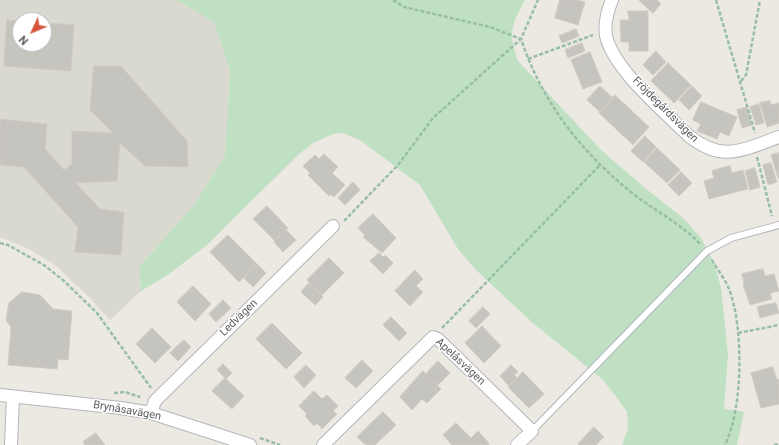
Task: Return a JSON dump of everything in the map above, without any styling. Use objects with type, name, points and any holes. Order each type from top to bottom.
[{"type":"street","name":"Fröjdegårdsvägen","points":[[612,0],[606,14],[606,31],[611,49],[621,65],[683,130],[701,146],[715,152],[730,153],[779,137]]},
{"type":"street","name":"Ledvägen","points":[[151,413],[155,401],[333,226]]},
{"type":"street","name":"Apelåsvägen","points":[[322,445],[433,337],[438,339],[532,431]]},
{"type":"street","name":"Brynåsavägen","points":[[0,395],[122,408],[151,413],[250,445]]},
{"type":"street","points":[[11,445],[13,397]]},
{"type":"street","points":[[517,445],[532,431]]},
{"type":"lane","points":[[532,431],[707,251],[731,238],[777,226]]},
{"type":"path","points":[[393,0],[404,7],[490,26],[521,38]]},
{"type":"path","points":[[333,226],[342,223],[398,165],[433,118],[521,38],[538,0]]},
{"type":"path","points":[[716,0],[741,81],[758,144],[755,152],[777,226]]},
{"type":"path","points":[[741,81],[746,75],[760,0]]},
{"type":"path","points":[[528,59],[606,31]]},
{"type":"path","points":[[521,38],[528,59],[554,110],[572,135],[626,189],[690,233],[707,251],[729,289],[738,333],[737,396],[729,436],[725,445]]},
{"type":"path","points":[[433,337],[601,164]]},
{"type":"path","points":[[0,243],[8,245],[44,265],[64,280],[96,312],[156,393],[155,401]]},
{"type":"path","points":[[738,333],[779,325]]},
{"type":"path","points":[[774,445],[779,444]]},
{"type":"shaded area","points":[[0,0],[174,0],[182,3],[214,22],[230,71],[225,156],[194,205],[139,267],[141,291],[110,320],[92,300],[55,265],[29,249],[0,237]]},
{"type":"green space","points":[[174,0],[525,0],[512,30],[513,43],[518,61],[600,149],[645,188],[683,218],[701,238],[714,262],[721,288],[728,354],[724,409],[744,412],[737,445],[622,445],[628,429],[627,412],[602,379],[534,324],[476,270],[458,249],[420,185],[360,140],[343,133],[333,134],[313,143],[298,155],[208,244],[169,274],[141,291],[139,267],[194,205],[225,156],[230,71],[214,22],[182,3]]},
{"type":"building","points":[[560,0],[577,0],[585,2],[578,25],[555,18]]},
{"type":"building","points":[[639,0],[657,0],[661,4],[653,13]]},
{"type":"building","points":[[628,11],[648,11],[648,51],[629,51],[629,42],[621,42],[620,20],[629,20]]},
{"type":"building","points":[[7,20],[12,20],[12,52],[52,52],[52,24],[74,25],[71,71],[4,66]]},
{"type":"building","points":[[576,29],[579,36],[562,43],[559,36]]},
{"type":"building","points":[[582,43],[585,51],[568,58],[565,50]]},
{"type":"building","points":[[656,51],[666,62],[653,75],[643,65]]},
{"type":"building","points":[[590,52],[602,82],[583,89],[571,60]]},
{"type":"building","points":[[668,63],[691,85],[674,103],[651,81]]},
{"type":"building","points":[[94,66],[121,66],[187,141],[188,167],[145,166],[120,143],[117,181],[76,183],[100,209],[124,212],[121,255],[75,252],[78,227],[24,167],[0,165],[0,119],[47,124],[45,149],[64,170],[72,164],[72,131],[113,133],[90,110]]},
{"type":"building","points":[[600,86],[613,98],[600,112],[587,100]]},
{"type":"building","points":[[692,86],[702,96],[689,110],[679,100]]},
{"type":"building","points":[[615,95],[649,127],[633,145],[599,113]]},
{"type":"building","points":[[770,101],[771,105],[779,103],[779,123],[767,127],[760,103]]},
{"type":"building","points":[[701,102],[737,117],[729,136],[720,132],[717,139],[697,131],[701,124],[693,120]]},
{"type":"building","points":[[759,104],[764,123],[756,125],[750,107]]},
{"type":"building","points":[[747,107],[752,125],[742,128],[737,110]]},
{"type":"building","points":[[645,136],[656,147],[643,162],[631,151]]},
{"type":"building","points":[[657,148],[680,170],[667,183],[644,162]]},
{"type":"building","points":[[779,153],[779,178],[778,178],[771,155]]},
{"type":"building","points":[[324,154],[338,167],[332,173],[345,185],[334,197],[330,194],[329,196],[308,175],[310,173],[303,166],[315,155],[319,159]]},
{"type":"building","points":[[771,163],[777,182],[768,185],[763,165]]},
{"type":"building","points":[[730,166],[732,173],[743,170],[748,189],[709,199],[704,181],[714,178],[712,171]]},
{"type":"building","points":[[755,168],[760,187],[750,190],[745,171]]},
{"type":"building","points":[[681,172],[692,183],[679,196],[668,185]]},
{"type":"building","points":[[353,182],[360,190],[345,205],[338,198]]},
{"type":"building","points":[[267,206],[288,228],[275,241],[253,219]]},
{"type":"building","points":[[373,214],[396,238],[382,253],[363,237],[365,235],[358,228]]},
{"type":"building","points":[[286,230],[296,240],[283,252],[274,242]]},
{"type":"building","points":[[228,235],[257,264],[239,282],[210,252]]},
{"type":"building","points":[[379,253],[383,257],[385,255],[393,263],[383,274],[370,261]]},
{"type":"building","points":[[329,258],[344,273],[322,295],[307,280]]},
{"type":"building","points":[[257,264],[266,273],[253,287],[244,278]]},
{"type":"building","points":[[763,269],[765,276],[774,274],[779,291],[770,293],[772,299],[750,305],[743,284],[742,274]]},
{"type":"building","points":[[415,270],[423,279],[416,286],[423,292],[410,306],[395,291]]},
{"type":"building","points":[[309,283],[323,297],[315,305],[301,292]]},
{"type":"building","points":[[193,286],[211,304],[195,321],[177,302]]},
{"type":"building","points":[[22,292],[40,295],[53,309],[72,311],[68,360],[58,359],[57,369],[8,365],[11,327],[6,320],[9,303]]},
{"type":"building","points":[[223,300],[231,308],[216,322],[209,314]]},
{"type":"building","points":[[776,303],[779,313],[760,318],[757,307]]},
{"type":"building","points":[[483,307],[490,314],[476,328],[469,321]]},
{"type":"building","points":[[391,317],[407,333],[399,341],[383,325]]},
{"type":"building","points":[[272,323],[302,353],[286,369],[256,339]]},
{"type":"building","points":[[482,326],[501,346],[484,363],[465,343]]},
{"type":"building","points":[[152,328],[171,347],[155,363],[136,344]]},
{"type":"building","points":[[184,340],[191,347],[178,361],[170,353]]},
{"type":"building","points":[[362,360],[373,371],[356,388],[345,378]]},
{"type":"building","points":[[438,361],[450,373],[437,386],[426,374]]},
{"type":"building","points":[[223,364],[232,373],[226,379],[217,370]]},
{"type":"building","points":[[306,365],[316,375],[304,388],[294,377]]},
{"type":"building","points":[[511,365],[518,372],[514,375],[517,378],[509,386],[500,376]]},
{"type":"building","points":[[773,367],[777,380],[779,379],[779,404],[761,408],[751,373]]},
{"type":"building","points":[[423,371],[441,389],[427,403],[422,399],[412,410],[400,397]]},
{"type":"building","points":[[523,372],[544,394],[529,408],[508,387]]},
{"type":"building","points":[[225,378],[244,396],[232,409],[212,391]]},
{"type":"building","points":[[314,391],[322,399],[327,395],[338,406],[333,411],[337,414],[322,429],[317,423],[314,426],[305,416],[307,414],[299,406]]},
{"type":"building","points":[[383,412],[396,425],[375,445],[366,445],[357,437]]},
{"type":"building","points":[[456,423],[471,438],[478,431],[489,443],[488,445],[452,445],[443,435]]},
{"type":"building","points":[[594,427],[604,437],[596,445],[579,445],[578,444]]},
{"type":"building","points":[[96,433],[105,445],[85,445],[83,442]]}]
